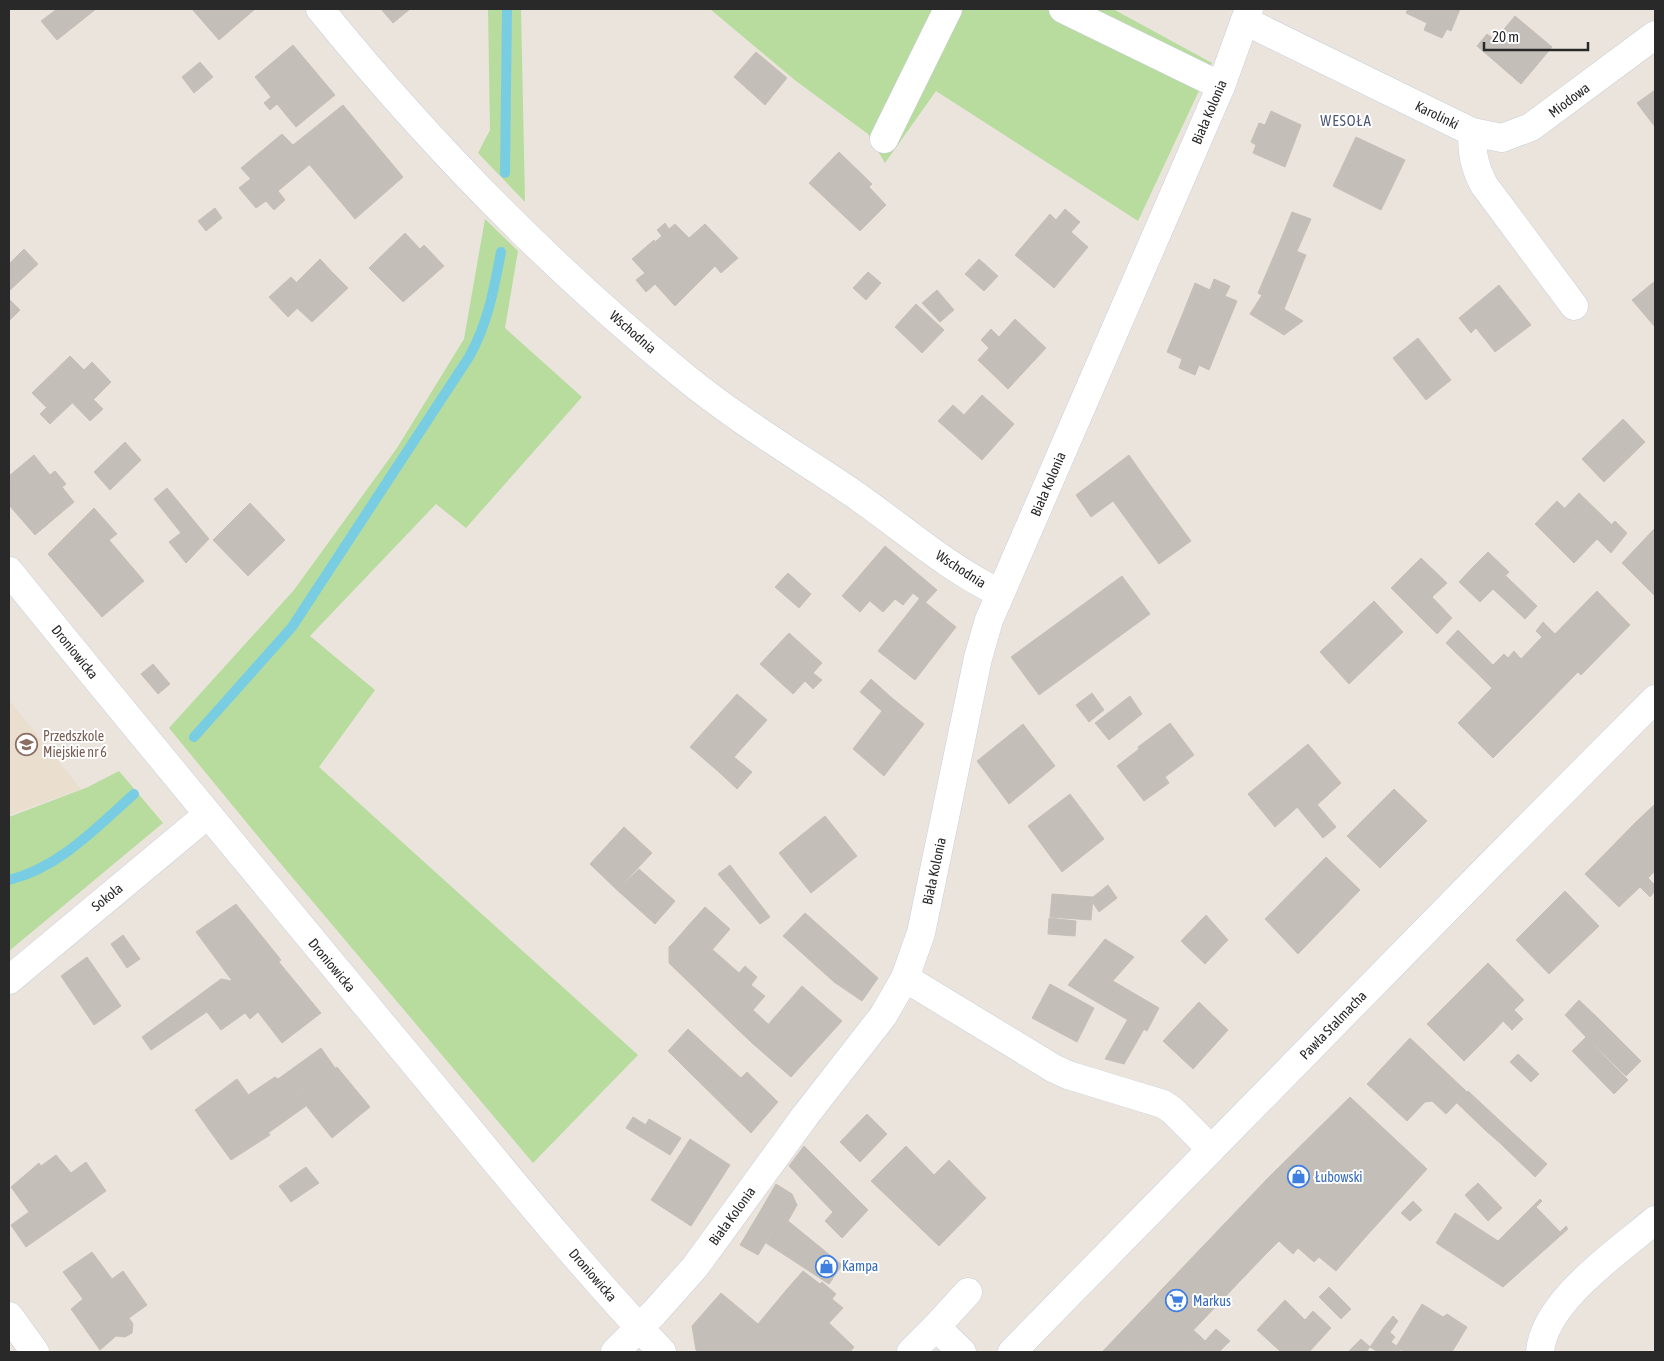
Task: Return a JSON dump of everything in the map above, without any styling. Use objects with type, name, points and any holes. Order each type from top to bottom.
[{"type":"street","name":"Wschodnia","points":[[320,9],[392,94],[463,171],[528,236],[662,357],[695,384],[870,505],[952,567],[1000,593]]},
{"type":"street","points":[[884,139],[948,9]]},
{"type":"street","points":[[1063,9],[1221,86]]},
{"type":"street","name":"Biała Kolonia","points":[[615,1352],[695,1267],[805,1116],[883,1016],[905,978],[921,933],[982,642],[1000,593],[1221,86],[1247,15]]},
{"type":"street","name":"Karolinki","points":[[1247,15],[1472,132],[1473,160],[1484,185],[1574,306]]},
{"type":"street","name":"Miodowa","points":[[1472,132],[1502,138],[1531,128],[1655,35]]},
{"type":"street","name":"Droniowicka","points":[[9,572],[207,815],[465,1125],[639,1328],[662,1352]]},
{"type":"street","name":"Pawła Stalmacha","points":[[1012,1352],[1655,699]]},
{"type":"street","name":"Sokoła","points":[[9,980],[207,815]]},
{"type":"street","points":[[905,978],[1053,1068],[1163,1104],[1172,1110],[1211,1149]]},
{"type":"street","points":[[1540,1352],[1541,1340],[1549,1322],[1571,1292],[1655,1220]]},
{"type":"street","points":[[911,1352],[968,1292]]},
{"type":"street","points":[[9,1316],[35,1352]]},
{"type":"street","points":[[936,1327],[962,1352]]},
{"type":"shaded area","name":"Przedszkole Miejskie nr 6","points":[[9,700],[81,789],[9,815]]},
{"type":"green space","points":[[488,9],[521,9],[525,202],[478,153],[490,130]]},
{"type":"green space","points":[[710,9],[1113,9],[1212,63],[1138,221],[936,91],[885,163],[868,134],[796,81]]},
{"type":"green space","points":[[485,219],[518,251],[505,328],[582,397],[466,528],[436,504],[310,636],[375,690],[319,767],[638,1055],[533,1163],[169,728],[294,590],[397,448],[464,339]]},
{"type":"green space","points":[[119,771],[163,823],[9,951],[9,817],[88,787]]},
{"type":"building","points":[[57,9],[96,9],[57,40],[41,21]]},
{"type":"building","points":[[192,9],[255,9],[219,40]]},
{"type":"building","points":[[381,9],[410,9],[393,23]]},
{"type":"building","points":[[1408,9],[1460,9],[1451,31],[1447,29],[1442,38],[1424,30],[1427,23],[1406,13]]},
{"type":"building","points":[[1515,16],[1552,47],[1521,84],[1477,46],[1487,34],[1495,40]]},
{"type":"building","points":[[293,45],[335,95],[296,127],[277,104],[270,110],[264,103],[271,97],[255,77]]},
{"type":"building","points":[[756,52],[787,78],[765,105],[734,77]]},
{"type":"building","points":[[200,62],[213,77],[194,93],[182,77]]},
{"type":"building","points":[[1655,90],[1655,127],[1637,103]]},
{"type":"building","points":[[343,105],[403,177],[355,219],[293,145]]},
{"type":"building","points":[[1271,111],[1301,125],[1285,167],[1253,153],[1256,145],[1251,142],[1259,123],[1265,125]]},
{"type":"building","points":[[282,134],[293,145],[251,179],[241,168]]},
{"type":"building","points":[[1356,137],[1405,160],[1381,210],[1333,186]]},
{"type":"building","points":[[293,145],[309,165],[278,191],[285,200],[274,210],[266,201],[256,208],[239,188]]},
{"type":"building","points":[[839,152],[872,184],[869,187],[886,205],[860,231],[809,183]]},
{"type":"building","points":[[215,208],[222,218],[206,231],[198,221]]},
{"type":"building","points":[[1065,209],[1080,222],[1071,232],[1088,247],[1054,288],[1015,255],[1050,214],[1056,220]]},
{"type":"building","points":[[1292,212],[1311,219],[1297,251],[1279,244]]},
{"type":"building","points":[[665,223],[669,229],[675,224],[689,238],[705,224],[738,258],[721,273],[715,266],[675,306],[655,284],[646,292],[636,280],[645,273],[632,259],[654,240],[655,242],[662,236],[657,230]]},
{"type":"building","points":[[405,233],[420,249],[424,245],[444,266],[403,302],[369,268]]},
{"type":"building","points":[[1279,244],[1306,255],[1284,309],[1258,293]]},
{"type":"building","points":[[24,249],[38,264],[9,291],[9,264]]},
{"type":"building","points":[[320,259],[333,273],[310,296],[297,282]]},
{"type":"building","points":[[979,259],[998,276],[984,291],[965,274]]},
{"type":"building","points":[[868,272],[881,283],[866,300],[853,288]]},
{"type":"building","points":[[333,273],[348,288],[312,322],[297,308]]},
{"type":"building","points":[[291,277],[310,296],[288,317],[269,297]]},
{"type":"building","points":[[1214,279],[1230,286],[1225,296],[1237,301],[1223,335],[1181,318],[1195,283],[1210,290]]},
{"type":"building","points":[[1655,281],[1655,327],[1632,300]]},
{"type":"building","points":[[1499,285],[1531,325],[1495,352],[1476,328],[1471,333],[1459,318]]},
{"type":"building","points":[[937,290],[954,310],[940,322],[922,303]]},
{"type":"building","points":[[1262,295],[1303,321],[1284,335],[1250,314]]},
{"type":"building","points":[[9,299],[20,310],[9,321]]},
{"type":"building","points":[[916,304],[944,330],[922,353],[895,327]]},
{"type":"building","points":[[1181,318],[1223,335],[1209,370],[1199,365],[1195,375],[1179,368],[1182,359],[1167,352]]},
{"type":"building","points":[[1015,319],[1046,348],[1008,389],[978,360],[989,348],[981,340],[991,329],[999,337]]},
{"type":"building","points":[[1418,338],[1451,380],[1426,400],[1393,358]]},
{"type":"building","points":[[70,356],[84,370],[46,407],[32,393]]},
{"type":"building","points":[[92,362],[111,382],[94,399],[74,380]]},
{"type":"building","points":[[74,380],[103,409],[90,421],[62,392]]},
{"type":"building","points":[[62,392],[72,403],[50,424],[40,414]]},
{"type":"building","points":[[982,395],[1014,424],[982,460],[938,421],[953,405],[964,415]]},
{"type":"building","points":[[1623,419],[1645,442],[1604,482],[1582,459]]},
{"type":"building","points":[[125,442],[141,460],[110,490],[94,472]]},
{"type":"building","points":[[34,455],[50,475],[55,471],[66,484],[62,487],[74,502],[35,535],[9,505],[9,476]]},
{"type":"building","points":[[1129,455],[1145,478],[1091,517],[1076,495]]},
{"type":"building","points":[[1145,478],[1191,541],[1159,564],[1113,501]]},
{"type":"building","points":[[167,488],[195,522],[181,533],[154,499]]},
{"type":"building","points":[[1579,493],[1612,525],[1597,539],[1565,508]]},
{"type":"building","points":[[1557,501],[1597,539],[1574,563],[1535,524]]},
{"type":"building","points":[[250,503],[285,540],[248,576],[213,540]]},
{"type":"building","points":[[94,508],[117,534],[109,540],[144,581],[102,617],[48,554]]},
{"type":"building","points":[[1615,521],[1627,533],[1611,553],[1597,539]]},
{"type":"building","points":[[195,522],[209,539],[186,563],[169,542]]},
{"type":"building","points":[[1655,528],[1655,596],[1622,563]]},
{"type":"building","points":[[885,546],[937,590],[925,603],[913,593],[903,605],[895,599],[883,612],[870,601],[880,589],[861,574]]},
{"type":"building","points":[[1488,552],[1509,572],[1493,589],[1472,568]]},
{"type":"building","points":[[1421,558],[1447,583],[1432,597],[1452,618],[1437,634],[1391,588]]},
{"type":"building","points":[[1472,568],[1493,589],[1480,602],[1459,582]]},
{"type":"building","points":[[788,573],[811,594],[799,608],[775,587]]},
{"type":"building","points":[[861,574],[880,589],[860,612],[842,596]]},
{"type":"building","points":[[1122,576],[1150,614],[1039,695],[1011,657]]},
{"type":"building","points":[[1506,576],[1537,606],[1525,619],[1493,589]]},
{"type":"building","points":[[1597,591],[1630,625],[1581,675],[1536,631],[1543,622],[1555,634]]},
{"type":"building","points":[[920,598],[956,627],[915,680],[878,651]]},
{"type":"building","points":[[1374,601],[1403,632],[1349,684],[1320,652]]},
{"type":"building","points":[[1458,630],[1492,664],[1480,676],[1446,643]]},
{"type":"building","points":[[789,633],[822,663],[813,673],[822,680],[813,689],[805,681],[793,694],[760,664]]},
{"type":"building","points":[[1542,637],[1578,672],[1528,723],[1492,688],[1504,676],[1493,665],[1504,654],[1508,658],[1514,651],[1521,659]]},
{"type":"building","points":[[153,664],[170,684],[158,694],[141,674]]},
{"type":"building","points":[[1492,664],[1504,676],[1492,688],[1480,676]]},
{"type":"building","points":[[871,679],[892,698],[882,711],[860,692]]},
{"type":"building","points":[[1492,688],[1528,723],[1493,758],[1458,723]]},
{"type":"building","points":[[1092,693],[1104,710],[1089,722],[1076,705]]},
{"type":"building","points":[[737,694],[767,720],[720,773],[690,747]]},
{"type":"building","points":[[1130,696],[1142,714],[1109,740],[1095,723]]},
{"type":"building","points":[[892,698],[924,724],[884,776],[853,749]]},
{"type":"building","points":[[1170,723],[1194,755],[1165,777],[1169,783],[1144,801],[1117,766],[1139,749],[1138,747]]},
{"type":"building","points":[[1023,724],[1055,766],[1009,804],[977,761]]},
{"type":"building","points":[[1308,744],[1341,783],[1317,805],[1284,764]]},
{"type":"building","points":[[734,757],[752,772],[737,789],[720,773]]},
{"type":"building","points":[[1284,764],[1310,796],[1275,827],[1248,794]]},
{"type":"building","points":[[1394,789],[1427,821],[1380,868],[1347,836]]},
{"type":"building","points":[[1070,794],[1104,839],[1062,872],[1028,826]]},
{"type":"building","points":[[1310,796],[1336,827],[1323,838],[1297,807]]},
{"type":"building","points":[[1655,804],[1655,844],[1635,823]]},
{"type":"building","points":[[825,816],[857,856],[811,893],[779,853]]},
{"type":"building","points":[[1635,823],[1655,844],[1655,871],[1648,878],[1655,885],[1655,891],[1650,897],[1640,887],[1619,907],[1585,874]]},
{"type":"building","points":[[624,827],[652,853],[617,890],[590,864]]},
{"type":"building","points":[[1326,857],[1360,890],[1298,954],[1265,919]]},
{"type":"building","points":[[730,865],[770,917],[760,924],[718,874]]},
{"type":"building","points":[[639,869],[675,901],[655,924],[617,890]]},
{"type":"building","points":[[1108,885],[1117,898],[1099,912],[1093,903],[1093,897]]},
{"type":"building","points":[[1565,891],[1599,926],[1549,974],[1516,940]]},
{"type":"building","points":[[1052,894],[1093,897],[1091,920],[1050,917]]},
{"type":"building","points":[[236,904],[281,960],[239,990],[196,932]]},
{"type":"building","points":[[705,907],[730,929],[712,950],[687,927]]},
{"type":"building","points":[[805,913],[878,978],[862,1001],[834,982],[783,936]]},
{"type":"building","points":[[1206,915],[1228,940],[1205,964],[1181,941]]},
{"type":"building","points":[[1049,918],[1076,921],[1075,936],[1048,934]]},
{"type":"building","points":[[687,927],[739,973],[745,966],[757,977],[751,985],[765,996],[753,1010],[768,1024],[752,1043],[732,1024],[740,1014],[736,1002],[674,942]]},
{"type":"building","points":[[123,935],[140,959],[127,968],[111,944]]},
{"type":"building","points":[[1105,939],[1134,957],[1095,1001],[1068,985]]},
{"type":"building","points":[[674,942],[736,1002],[740,1014],[732,1024],[669,963],[669,947]]},
{"type":"building","points":[[87,957],[121,1006],[94,1025],[61,976]]},
{"type":"building","points":[[278,961],[321,1013],[282,1043],[258,1012],[250,1019],[245,1013],[221,1030],[207,1012]]},
{"type":"building","points":[[1488,963],[1524,1000],[1514,1010],[1523,1019],[1512,1030],[1503,1021],[1494,1031],[1457,994]]},
{"type":"building","points":[[221,979],[232,981],[239,990],[151,1050],[142,1037]]},
{"type":"building","points":[[1113,981],[1159,1008],[1147,1031],[1095,1001]]},
{"type":"building","points":[[1050,984],[1094,1008],[1077,1042],[1032,1018]]},
{"type":"building","points":[[802,986],[842,1021],[791,1077],[752,1043]]},
{"type":"building","points":[[1457,994],[1494,1031],[1464,1061],[1427,1024]]},
{"type":"building","points":[[1579,1000],[1601,1021],[1585,1036],[1565,1015]]},
{"type":"building","points":[[1199,1002],[1228,1030],[1193,1069],[1163,1041]]},
{"type":"building","points":[[1128,1019],[1144,1029],[1124,1064],[1105,1059]]},
{"type":"building","points":[[1601,1021],[1620,1040],[1605,1055],[1585,1036]]},
{"type":"building","points":[[688,1029],[703,1043],[682,1065],[668,1051]]},
{"type":"building","points":[[1586,1037],[1628,1080],[1614,1094],[1572,1051]]},
{"type":"building","points":[[1410,1038],[1467,1092],[1446,1114],[1432,1101],[1425,1102],[1407,1121],[1367,1084]]},
{"type":"building","points":[[1620,1040],[1641,1061],[1626,1076],[1605,1055]]},
{"type":"building","points":[[703,1043],[741,1078],[747,1072],[778,1102],[751,1133],[682,1065]]},
{"type":"building","points":[[321,1048],[335,1068],[220,1145],[207,1127],[250,1097],[248,1095],[275,1077],[278,1079]]},
{"type":"building","points":[[1518,1054],[1539,1074],[1531,1082],[1510,1062]]},
{"type":"building","points":[[337,1067],[370,1107],[332,1138],[297,1094]]},
{"type":"building","points":[[237,1079],[250,1097],[207,1127],[195,1110]]},
{"type":"building","points":[[1468,1091],[1497,1118],[1485,1130],[1457,1103]]},
{"type":"building","points":[[297,1094],[306,1106],[268,1133],[259,1119]]},
{"type":"building","points":[[1350,1097],[1427,1169],[1362,1241],[1268,1178]]},
{"type":"building","points":[[867,1114],[887,1134],[860,1162],[840,1142]]},
{"type":"building","points":[[633,1117],[646,1125],[639,1136],[626,1128]]},
{"type":"building","points":[[1497,1118],[1512,1132],[1501,1144],[1485,1130]]},
{"type":"building","points":[[259,1119],[270,1135],[231,1160],[220,1145]]},
{"type":"building","points":[[649,1119],[681,1138],[670,1155],[639,1136]]},
{"type":"building","points":[[1512,1132],[1547,1164],[1535,1177],[1501,1144]]},
{"type":"building","points":[[690,1139],[730,1165],[691,1226],[651,1200]]},
{"type":"building","points":[[804,1146],[868,1210],[842,1238],[825,1221],[833,1212],[789,1166]]},
{"type":"building","points":[[906,1146],[934,1175],[949,1160],[986,1198],[939,1246],[871,1181]]},
{"type":"building","points":[[56,1155],[71,1173],[86,1162],[106,1191],[26,1247],[11,1225],[29,1212],[11,1187],[39,1163],[41,1166]]},
{"type":"building","points":[[306,1167],[319,1183],[291,1202],[279,1186]]},
{"type":"building","points":[[1268,1178],[1362,1241],[1336,1271],[1319,1257],[1314,1262],[1298,1248],[1293,1254],[1279,1241],[1264,1256],[1227,1221]]},
{"type":"building","points":[[1478,1183],[1502,1208],[1488,1221],[1465,1195]]},
{"type":"building","points":[[776,1184],[792,1194],[797,1205],[788,1221],[782,1216],[775,1227],[758,1215]]},
{"type":"building","points":[[1540,1199],[1542,1201],[1536,1207],[1560,1232],[1566,1226],[1568,1229],[1503,1287],[1436,1243],[1455,1213],[1498,1241]]},
{"type":"building","points":[[1413,1201],[1422,1210],[1410,1221],[1401,1213]]},
{"type":"building","points":[[758,1215],[775,1227],[758,1255],[740,1245]]},
{"type":"building","points":[[782,1216],[842,1265],[829,1284],[766,1243]]},
{"type":"building","points":[[1227,1221],[1264,1256],[1182,1342],[1145,1307]]},
{"type":"building","points":[[92,1252],[112,1279],[123,1271],[147,1305],[129,1318],[133,1324],[132,1333],[125,1337],[116,1336],[100,1350],[71,1309],[83,1299],[63,1272]]},
{"type":"building","points":[[803,1271],[820,1284],[822,1282],[836,1294],[822,1311],[813,1302],[809,1306],[788,1288]]},
{"type":"building","points":[[1329,1287],[1351,1309],[1341,1319],[1319,1297]]},
{"type":"building","points":[[788,1288],[809,1306],[813,1302],[822,1311],[832,1299],[843,1308],[829,1323],[854,1347],[850,1352],[700,1352],[696,1350],[692,1326],[721,1293],[758,1324]]},
{"type":"building","points":[[1285,1300],[1305,1320],[1313,1311],[1331,1328],[1309,1352],[1281,1352],[1257,1330]]},
{"type":"building","points":[[1422,1304],[1443,1317],[1447,1314],[1467,1327],[1452,1352],[1405,1352],[1396,1347]]},
{"type":"building","points":[[1145,1307],[1182,1342],[1194,1352],[1102,1352]]},
{"type":"building","points":[[1393,1316],[1398,1321],[1390,1332],[1384,1327]]},
{"type":"building","points":[[1384,1327],[1395,1337],[1391,1342],[1401,1349],[1399,1352],[1378,1352],[1370,1347]]},
{"type":"building","points":[[1216,1329],[1230,1341],[1219,1352],[1205,1341]]},
{"type":"building","points":[[1193,1330],[1200,1336],[1190,1348],[1182,1342]]},
{"type":"building","points":[[1200,1336],[1218,1352],[1195,1352],[1190,1348]]},
{"type":"building","points":[[1361,1339],[1370,1347],[1366,1352],[1348,1352]]},
{"type":"waterway","points":[[505,173],[507,9]]},
{"type":"waterway","points":[[194,737],[292,627],[469,357],[486,319],[501,252]]},
{"type":"waterway","points":[[9,880],[45,866],[61,856],[91,833],[134,794]]},
{"type":"place","name":"Przedszkole Miejskie nr 6","points":[[27,744]]},
{"type":"place","name":"Łubowski","points":[[1299,1177]]},
{"type":"place","name":"Kampa","points":[[826,1266]]},
{"type":"place","name":"Markus","points":[[1177,1301]]},
{"type":"district","name":"WESOŁA","points":[[1346,120]]}]
